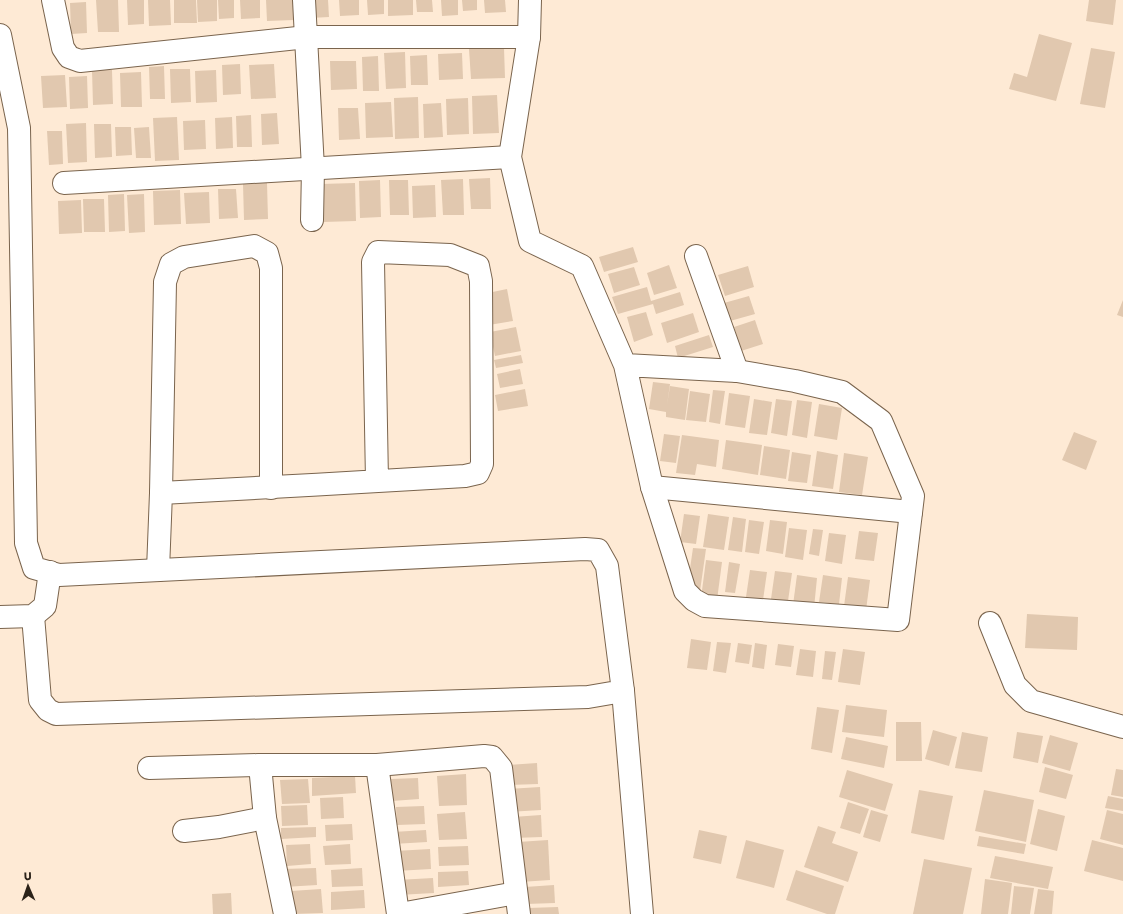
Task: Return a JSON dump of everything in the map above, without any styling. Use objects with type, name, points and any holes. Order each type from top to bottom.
[{"type":"street","points":[[53,0],[63,48],[69,57],[80,61],[307,37],[529,37]]},
{"type":"street","points":[[304,0],[313,168],[312,220]]},
{"type":"street","points":[[530,0],[529,37],[510,157],[530,241],[582,266],[625,365],[652,487],[685,590],[694,600],[705,606],[898,620],[913,496],[881,421],[842,392],[795,381],[737,371],[625,365]]},
{"type":"street","points":[[0,35],[9,131],[26,543],[34,568],[59,575],[585,549],[598,550],[607,566],[624,691],[642,914]]},
{"type":"street","points":[[64,183],[510,157]]},
{"type":"street","points":[[158,570],[165,282],[172,264],[184,257],[254,246],[267,253],[271,268],[271,488]]},
{"type":"street","points":[[161,493],[271,488],[465,476],[478,473],[482,464],[481,281],[478,266],[450,254],[378,252],[373,262],[377,481]]},
{"type":"street","points":[[696,256],[737,371]]},
{"type":"street","points":[[652,487],[911,512]]},
{"type":"street","points":[[0,617],[33,616],[45,606],[50,572]]},
{"type":"street","points":[[33,616],[40,700],[48,710],[56,714],[588,697],[624,691]]},
{"type":"street","points":[[990,622],[1015,685],[1030,701],[1123,727]]},
{"type":"street","points":[[149,768],[260,765],[377,765],[484,756],[492,757],[501,768],[519,914]]},
{"type":"street","points":[[260,765],[265,818],[285,914]]},
{"type":"street","points":[[377,765],[399,914],[516,892]]},
{"type":"street","points":[[184,831],[219,827],[265,818]]},
{"type":"building","points":[[96,0],[118,0],[119,32],[98,32]]},
{"type":"building","points":[[127,0],[144,0],[144,24],[128,25]]},
{"type":"building","points":[[148,0],[170,0],[171,25],[149,26]]},
{"type":"building","points":[[174,0],[196,0],[197,23],[174,23]]},
{"type":"building","points":[[197,0],[217,0],[217,21],[198,22]]},
{"type":"building","points":[[218,0],[234,0],[234,18],[219,19]]},
{"type":"building","points":[[240,0],[260,0],[260,18],[241,19]]},
{"type":"building","points":[[266,0],[293,0],[294,20],[267,21]]},
{"type":"building","points":[[309,0],[328,0],[329,17],[310,18]]},
{"type":"building","points":[[339,0],[359,0],[359,15],[340,16]]},
{"type":"building","points":[[367,0],[384,0],[384,14],[368,15]]},
{"type":"building","points":[[388,0],[413,0],[413,15],[388,16]]},
{"type":"building","points":[[416,0],[432,0],[433,12],[417,12]]},
{"type":"building","points":[[441,0],[458,0],[458,15],[442,16]]},
{"type":"building","points":[[462,0],[477,0],[477,10],[463,11]]},
{"type":"building","points":[[484,0],[505,0],[506,12],[485,13]]},
{"type":"building","points":[[1089,0],[1116,0],[1113,25],[1086,21]]},
{"type":"building","points":[[86,2],[87,33],[71,34],[70,3]]},
{"type":"building","points":[[1039,34],[1072,43],[1056,101],[1009,89],[1014,73],[1027,77]]},
{"type":"building","points":[[504,48],[505,78],[471,79],[469,49]]},
{"type":"building","points":[[1091,48],[1115,52],[1105,108],[1080,104]]},
{"type":"building","points":[[405,52],[406,88],[386,89],[384,53]]},
{"type":"building","points":[[462,53],[463,79],[439,80],[438,54]]},
{"type":"building","points":[[427,55],[428,85],[411,85],[410,56]]},
{"type":"building","points":[[378,56],[379,91],[363,91],[362,57]]},
{"type":"building","points":[[330,61],[356,61],[357,89],[331,90]]},
{"type":"building","points":[[240,64],[241,94],[223,95],[222,65]]},
{"type":"building","points":[[274,64],[276,98],[251,99],[249,65]]},
{"type":"building","points":[[164,66],[165,99],[150,99],[149,67]]},
{"type":"building","points":[[170,69],[190,69],[191,102],[171,103]]},
{"type":"building","points":[[92,70],[112,70],[113,104],[93,105]]},
{"type":"building","points":[[216,70],[217,102],[196,103],[195,71]]},
{"type":"building","points":[[141,72],[142,107],[121,107],[120,73]]},
{"type":"building","points":[[65,75],[67,107],[43,108],[41,76]]},
{"type":"building","points":[[87,76],[88,108],[70,109],[69,77]]},
{"type":"building","points":[[497,95],[499,133],[473,134],[472,96]]},
{"type":"building","points":[[418,97],[419,138],[395,139],[394,98]]},
{"type":"building","points":[[468,98],[469,134],[447,135],[446,99]]},
{"type":"building","points":[[391,102],[393,137],[366,138],[365,103]]},
{"type":"building","points":[[441,103],[443,137],[424,138],[423,104]]},
{"type":"building","points":[[338,108],[358,108],[360,139],[339,140]]},
{"type":"building","points":[[277,113],[279,144],[262,145],[261,114]]},
{"type":"building","points":[[251,115],[252,147],[237,147],[236,116]]},
{"type":"building","points":[[177,117],[179,160],[155,161],[153,118]]},
{"type":"building","points":[[232,117],[233,148],[216,149],[215,118]]},
{"type":"building","points":[[205,120],[206,149],[184,150],[183,121]]},
{"type":"building","points":[[86,123],[87,162],[68,163],[66,124]]},
{"type":"building","points":[[94,124],[111,124],[112,157],[95,158]]},
{"type":"building","points":[[115,127],[131,127],[132,155],[116,156]]},
{"type":"building","points":[[149,127],[151,158],[136,158],[134,128]]},
{"type":"building","points":[[47,131],[62,131],[63,164],[49,165]]},
{"type":"building","points":[[490,178],[491,209],[471,209],[469,179]]},
{"type":"building","points":[[463,179],[464,215],[443,215],[441,180]]},
{"type":"building","points":[[380,180],[381,217],[360,218],[359,181]]},
{"type":"building","points":[[389,180],[408,180],[409,215],[390,215]]},
{"type":"building","points":[[267,183],[268,219],[244,220],[243,184]]},
{"type":"building","points":[[355,183],[356,221],[323,222],[321,184]]},
{"type":"building","points":[[435,185],[436,217],[413,218],[412,186]]},
{"type":"building","points":[[218,189],[236,189],[238,218],[219,219]]},
{"type":"building","points":[[180,190],[181,224],[154,225],[153,191]]},
{"type":"building","points":[[209,192],[210,223],[186,224],[184,193]]},
{"type":"building","points":[[124,194],[125,231],[109,232],[108,195]]},
{"type":"building","points":[[144,194],[145,232],[129,233],[127,195]]},
{"type":"building","points":[[83,199],[104,199],[105,232],[84,232]]},
{"type":"building","points":[[81,200],[82,233],[59,234],[58,201]]},
{"type":"building","points":[[633,247],[638,262],[604,272],[599,257]]},
{"type":"building","points":[[669,265],[677,288],[654,295],[647,273]]},
{"type":"building","points":[[748,266],[754,287],[725,296],[718,275]]},
{"type":"building","points":[[634,267],[640,285],[614,293],[608,274]]},
{"type":"building","points":[[647,287],[651,301],[680,292],[684,305],[656,314],[653,304],[618,314],[612,297]]},
{"type":"building","points":[[507,289],[513,321],[489,325],[483,294]]},
{"type":"building","points":[[749,296],[755,314],[730,321],[724,303]]},
{"type":"building","points":[[1123,300],[1123,317],[1117,315]]},
{"type":"building","points":[[646,312],[653,335],[634,342],[627,317]]},
{"type":"building","points":[[693,313],[699,332],[667,343],[661,323]]},
{"type":"building","points":[[755,320],[763,344],[741,351],[734,327]]},
{"type":"building","points":[[516,327],[521,351],[495,356],[490,332]]},
{"type":"building","points":[[709,335],[713,347],[678,358],[675,346]]},
{"type":"building","points":[[521,355],[523,363],[496,368],[494,360]]},
{"type":"building","points":[[520,369],[523,384],[500,388],[497,374]]},
{"type":"building","points":[[653,382],[670,384],[667,405],[670,386],[689,389],[685,420],[666,417],[666,412],[649,409]]},
{"type":"building","points":[[525,389],[528,406],[498,411],[495,395]]},
{"type":"building","points":[[713,390],[725,391],[720,424],[709,422]]},
{"type":"building","points":[[690,391],[710,394],[706,422],[686,420]]},
{"type":"building","points":[[729,393],[750,396],[745,428],[725,425]]},
{"type":"building","points":[[754,399],[772,402],[767,435],[749,433]]},
{"type":"building","points":[[776,399],[792,401],[787,436],[771,433]]},
{"type":"building","points":[[797,400],[812,402],[807,438],[792,435]]},
{"type":"building","points":[[819,404],[842,408],[837,440],[814,436]]},
{"type":"building","points":[[1074,432],[1097,441],[1086,470],[1062,460]]},
{"type":"building","points":[[664,434],[680,436],[676,463],[660,461]]},
{"type":"building","points":[[682,435],[719,440],[716,467],[697,464],[695,475],[676,473]]},
{"type":"building","points":[[726,440],[762,445],[758,475],[722,469]]},
{"type":"building","points":[[764,446],[790,450],[786,479],[760,475]]},
{"type":"building","points":[[817,451],[838,455],[833,489],[812,486]]},
{"type":"building","points":[[792,452],[811,455],[807,483],[788,481]]},
{"type":"building","points":[[844,453],[868,457],[862,495],[839,492]]},
{"type":"building","points":[[684,514],[700,516],[696,544],[680,542]]},
{"type":"building","points":[[708,514],[729,517],[724,550],[703,547]]},
{"type":"building","points":[[733,517],[746,519],[742,552],[728,550]]},
{"type":"building","points":[[749,520],[764,522],[759,554],[745,552]]},
{"type":"building","points":[[770,520],[787,522],[783,554],[766,551]]},
{"type":"building","points":[[789,528],[807,530],[803,560],[785,557]]},
{"type":"building","points":[[813,529],[823,530],[819,556],[809,554]]},
{"type":"building","points":[[859,531],[878,533],[874,561],[855,559]]},
{"type":"building","points":[[829,533],[846,535],[842,564],[825,561]]},
{"type":"building","points":[[693,548],[706,549],[700,591],[687,589]]},
{"type":"building","points":[[706,560],[722,562],[717,600],[701,598]]},
{"type":"building","points":[[729,562],[740,564],[735,593],[725,592]]},
{"type":"building","points":[[750,570],[767,572],[763,600],[746,597]]},
{"type":"building","points":[[775,571],[792,573],[788,601],[771,599]]},
{"type":"building","points":[[797,575],[817,578],[814,608],[793,605]]},
{"type":"building","points":[[823,575],[842,578],[839,604],[819,602]]},
{"type":"building","points":[[848,577],[870,580],[866,610],[844,606]]},
{"type":"building","points":[[1027,614],[1078,617],[1077,650],[1025,648]]},
{"type":"building","points":[[691,639],[711,642],[707,670],[687,668]]},
{"type":"building","points":[[717,642],[731,643],[726,673],[713,671]]},
{"type":"building","points":[[738,643],[752,645],[749,664],[735,662]]},
{"type":"building","points":[[755,643],[767,645],[764,669],[752,667]]},
{"type":"building","points":[[778,644],[794,646],[791,667],[775,665]]},
{"type":"building","points":[[800,649],[816,651],[813,677],[796,675]]},
{"type":"building","points":[[843,649],[865,652],[860,685],[838,682]]},
{"type":"building","points":[[825,651],[836,652],[832,680],[822,679]]},
{"type":"building","points":[[846,705],[887,710],[884,737],[842,732]]},
{"type":"building","points":[[817,707],[839,710],[832,753],[811,749]]},
{"type":"building","points":[[896,722],[921,722],[922,761],[896,761]]},
{"type":"building","points":[[933,730],[957,737],[949,766],[925,759]]},
{"type":"building","points":[[962,732],[988,737],[982,772],[955,768]]},
{"type":"building","points":[[1017,732],[1043,736],[1038,763],[1013,758]]},
{"type":"building","points":[[1050,735],[1078,743],[1070,771],[1042,763]]},
{"type":"building","points":[[846,737],[888,746],[884,768],[841,759]]},
{"type":"building","points":[[537,763],[538,784],[509,785],[508,765]]},
{"type":"building","points":[[1045,767],[1073,775],[1066,799],[1039,792]]},
{"type":"building","points":[[1116,769],[1123,770],[1123,797],[1111,795]]},
{"type":"building","points":[[847,770],[893,784],[885,811],[839,797]]},
{"type":"building","points":[[466,774],[467,805],[439,806],[437,776]]},
{"type":"building","points":[[355,776],[356,793],[312,796],[312,778]]},
{"type":"building","points":[[418,778],[419,799],[392,801],[391,779]]},
{"type":"building","points":[[308,779],[310,803],[282,804],[280,780]]},
{"type":"building","points":[[540,787],[541,810],[508,812],[507,789]]},
{"type":"building","points":[[919,790],[953,796],[944,840],[911,833]]},
{"type":"building","points":[[984,790],[1034,800],[1026,842],[975,831]]},
{"type":"building","points":[[1108,796],[1123,799],[1123,811],[1105,808]]},
{"type":"building","points":[[343,797],[344,818],[321,819],[320,798]]},
{"type":"building","points":[[848,802],[869,809],[860,834],[840,828]]},
{"type":"building","points":[[307,805],[308,825],[282,826],[281,806]]},
{"type":"building","points":[[424,806],[425,824],[397,825],[396,807]]},
{"type":"building","points":[[1038,809],[1065,816],[1057,851],[1030,844]]},
{"type":"building","points":[[871,810],[888,815],[880,842],[863,837]]},
{"type":"building","points":[[1107,810],[1123,814],[1123,845],[1100,839]]},
{"type":"building","points":[[465,812],[467,839],[439,840],[437,814]]},
{"type":"building","points":[[541,815],[542,837],[513,838],[513,817]]},
{"type":"building","points":[[352,824],[353,840],[326,841],[325,825]]},
{"type":"building","points":[[818,826],[836,832],[832,843],[858,852],[848,882],[804,867]]},
{"type":"building","points":[[316,827],[316,837],[281,839],[281,828]]},
{"type":"building","points":[[426,830],[427,842],[393,844],[393,832]]},
{"type":"building","points":[[699,830],[727,836],[721,864],[693,858]]},
{"type":"building","points":[[979,836],[1026,844],[1024,854],[977,846]]},
{"type":"building","points":[[548,840],[550,880],[520,882],[518,842]]},
{"type":"building","points":[[746,840],[784,850],[774,888],[736,878]]},
{"type":"building","points":[[1092,840],[1123,848],[1123,881],[1084,871]]},
{"type":"building","points":[[310,844],[311,864],[287,866],[286,845]]},
{"type":"building","points":[[350,844],[351,864],[325,865],[323,846]]},
{"type":"building","points":[[468,846],[469,865],[439,866],[438,847]]},
{"type":"building","points":[[430,849],[431,869],[396,871],[395,851]]},
{"type":"building","points":[[995,856],[1053,867],[1048,889],[990,878]]},
{"type":"building","points":[[924,859],[972,868],[963,914],[913,914]]},
{"type":"building","points":[[316,868],[317,885],[284,887],[283,869]]},
{"type":"building","points":[[362,868],[363,886],[332,887],[331,870]]},
{"type":"building","points":[[796,870],[844,886],[835,914],[827,914],[786,900]]},
{"type":"building","points":[[468,871],[469,885],[438,887],[438,872]]},
{"type":"building","points":[[433,878],[434,893],[398,895],[397,880]]},
{"type":"building","points":[[985,879],[1012,883],[1008,914],[981,914]]},
{"type":"building","points":[[554,885],[555,903],[526,904],[525,887]]},
{"type":"building","points":[[1014,886],[1034,888],[1030,914],[1011,914]]},
{"type":"building","points":[[321,889],[323,913],[292,914],[291,891]]},
{"type":"building","points":[[1038,889],[1054,891],[1052,914],[1034,914]]},
{"type":"building","points":[[364,890],[365,908],[331,910],[331,892]]},
{"type":"building","points":[[231,893],[232,914],[213,914],[212,894]]},
{"type":"building","points":[[558,907],[559,914],[528,914],[528,908]]}]
